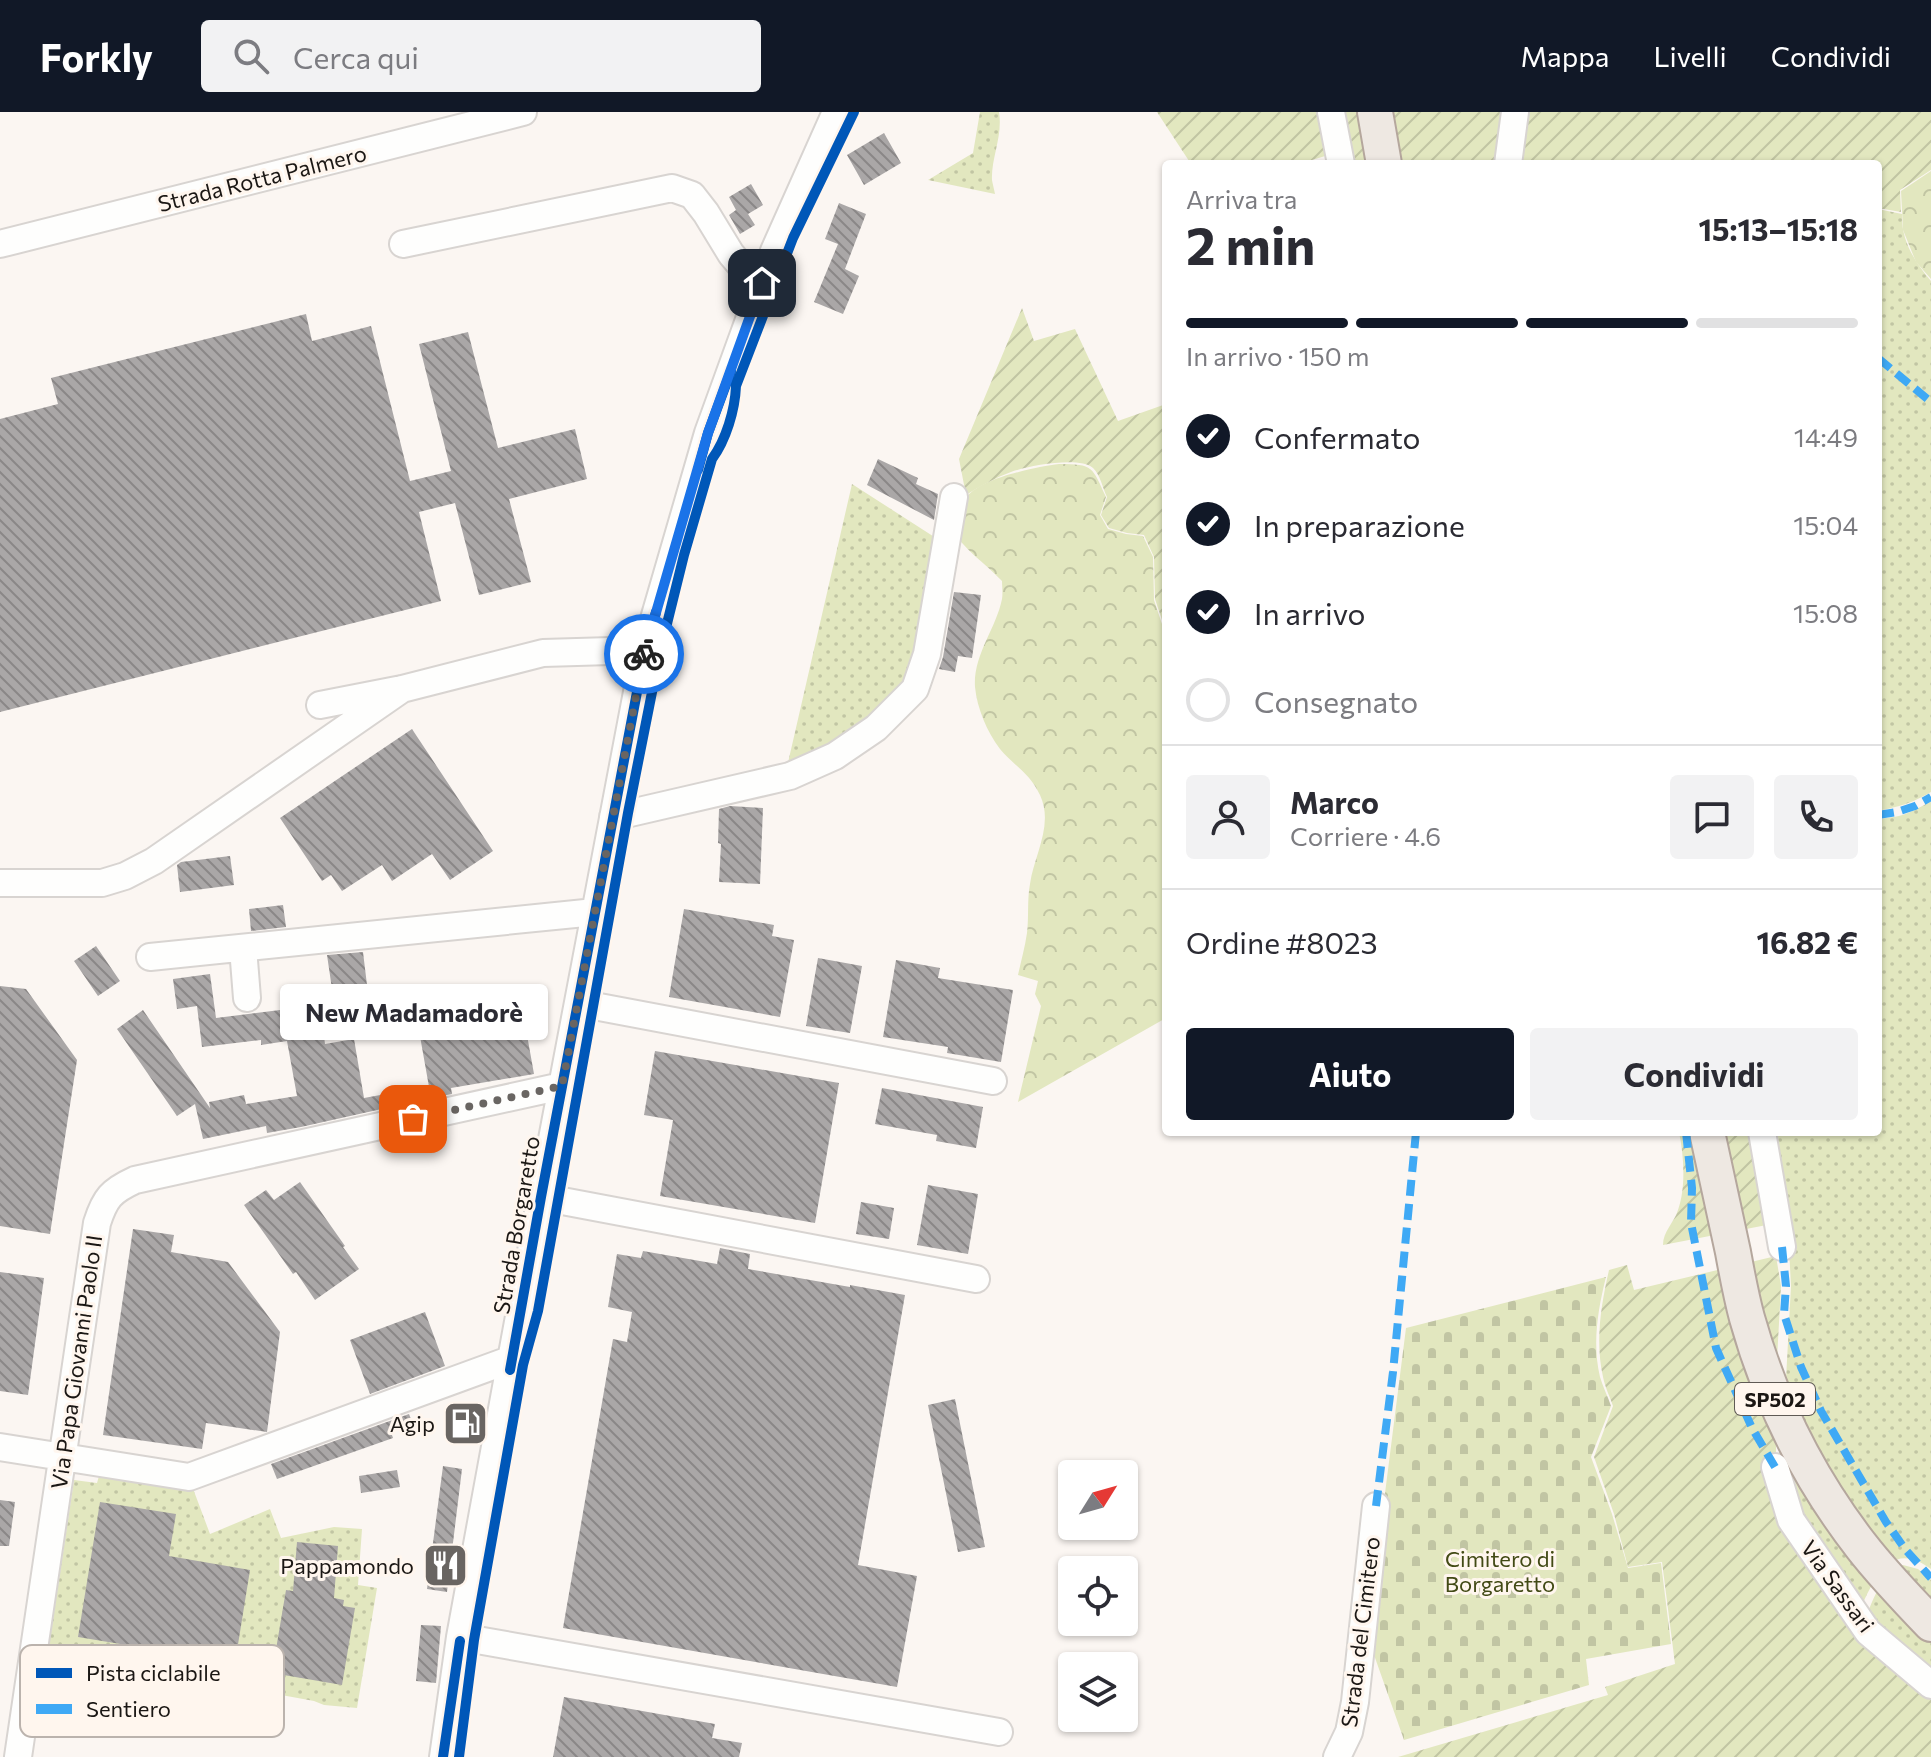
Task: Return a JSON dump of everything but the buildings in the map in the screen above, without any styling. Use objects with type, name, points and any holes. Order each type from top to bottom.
[{"type":"main road","points":[[1375,112],[1383,160]]},
{"type":"main road","name":"SP502","points":[[1708,1136],[1746,1316],[1762,1367],[1782,1414],[1835,1510],[1890,1581],[1931,1624]]},
{"type":"street","name":"Strada Rotta Palmero","points":[[0,244],[523,112]]},
{"type":"street","name":"Strada Borgaretto","points":[[443,1757],[460,1637],[645,650],[708,433],[774,251],[836,112]]},
{"type":"street","points":[[1331,112],[1340,160]]},
{"type":"street","points":[[1509,160],[1515,112]]},
{"type":"street","points":[[403,244],[672,188],[692,195],[731,254],[762,283]]},
{"type":"street","points":[[613,817],[790,776],[835,756],[876,728],[915,689],[927,654],[954,497]]},
{"type":"street","points":[[320,705],[402,689],[543,653],[645,650]]},
{"type":"street","points":[[0,883],[102,883],[125,876],[154,861],[402,689]]},
{"type":"street","points":[[150,957],[595,912]]},
{"type":"street","points":[[243,948],[247,998]]},
{"type":"street","points":[[578,1003],[993,1081]]},
{"type":"street","name":"Via Papa Giovanni Paolo II","points":[[35,1645],[97,1223],[109,1195],[135,1180],[562,1086]]},
{"type":"street","points":[[1763,1136],[1782,1247]]},
{"type":"street","name":"Strada Borgaretto","points":[[541,1197],[976,1279]]},
{"type":"street","points":[[0,1447],[189,1477],[512,1359]]},
{"type":"street","name":"Via Sassari","points":[[1775,1467],[1791,1520],[1868,1632],[1931,1685]]},
{"type":"street","name":"Strada del Cimitero","points":[[1337,1757],[1349,1732],[1355,1702],[1376,1506]]},
{"type":"street","points":[[460,1637],[999,1732]]},
{"type":"street","name":"Via Papa Giovanni Paolo II","points":[[18,1757],[21,1737]]},
{"type":"green space","points":[[980,112],[999,112],[992,172],[995,194],[928,180],[973,153]]},
{"type":"green space","points":[[1157,112],[1510,112],[1504,160],[1352,160],[1348,149],[1312,160],[1188,160]]},
{"type":"green space","points":[[1521,112],[1931,112],[1931,170],[1900,190],[1901,212],[1882,209],[1882,160],[1515,160]]},
{"type":"green space","points":[[1931,171],[1931,279],[1916,262],[1903,230],[1901,191]]},
{"type":"green space","points":[[1882,210],[1902,214],[1910,250],[1931,281],[1931,792],[1882,810]]},
{"type":"green space","points":[[1022,308],[1034,341],[1075,329],[1118,421],[1162,405],[1162,620],[1155,599],[1154,557],[1144,535],[1109,528],[1101,515],[1107,497],[1093,468],[1086,464],[1065,462],[1029,467],[999,477],[966,495],[959,459]]},
{"type":"green space","points":[[1059,464],[1090,469],[1106,497],[1100,515],[1108,529],[1143,536],[1153,557],[1154,600],[1162,624],[1162,1020],[1018,1102],[1041,1006],[1035,994],[1038,981],[1018,975],[1027,933],[1030,884],[1044,829],[1044,806],[1031,780],[995,742],[983,720],[976,695],[975,675],[999,610],[1002,581],[951,528],[965,499],[982,485]]},
{"type":"green space","points":[[852,484],[939,540],[934,589],[902,692],[872,725],[787,767]]},
{"type":"green space","points":[[1931,801],[1931,1569],[1906,1558],[1896,1560],[1879,1573],[1861,1607],[1797,1514],[1787,1480],[1789,1248],[1768,1136],[1882,1136],[1882,819],[1915,810]]},
{"type":"green space","points":[[1680,1136],[1758,1136],[1772,1224],[1663,1245],[1678,1210],[1683,1161]]},
{"type":"green space","points":[[1776,1256],[1781,1286],[1776,1378],[1776,1482],[1788,1519],[1931,1690],[1931,1757],[1398,1757],[1608,1695],[1605,1687],[1675,1664],[1662,1562],[1628,1567],[1594,1457],[1613,1406],[1604,1381],[1599,1350],[1601,1310],[1609,1270],[1627,1265],[1634,1290]]},
{"type":"green space","name":"Cimitero di Borgaretto","points":[[1606,1277],[1598,1314],[1596,1352],[1600,1377],[1611,1406],[1591,1457],[1628,1568],[1661,1563],[1671,1644],[1586,1659],[1589,1685],[1404,1740],[1367,1635],[1406,1328]]},
{"type":"green space","points":[[99,1476],[192,1486],[210,1534],[270,1509],[281,1538],[334,1527],[362,1529],[358,1585],[377,1588],[357,1708],[324,1705],[284,1695],[284,1645],[49,1645],[74,1480],[97,1483]]},
{"type":"green space","points":[[1903,1565],[1918,1569],[1931,1580],[1931,1675],[1891,1641],[1868,1612],[1885,1578]]},
{"type":"marked path","points":[[1882,361],[1931,402]]},
{"type":"marked path","points":[[1882,814],[1915,806],[1931,797]]},
{"type":"marked path","points":[[1376,1506],[1393,1372],[1416,1136]]},
{"type":"marked path","points":[[1686,1136],[1692,1188],[1691,1223],[1716,1348],[1752,1428],[1775,1467]]},
{"type":"marked path","points":[[1782,1247],[1786,1286],[1784,1314],[1801,1367],[1821,1411],[1886,1522],[1931,1578]]},
{"type":"cycle path","points":[[459,1757],[474,1640],[523,1365],[538,1311],[660,652],[712,459],[722,443],[732,415],[736,386],[793,238],[854,112]]},
{"type":"cycle path","points":[[698,470],[731,371]]},
{"type":"cycle path","points":[[510,1370],[645,650],[656,612]]},
{"type":"cycle path","points":[[443,1757],[460,1641]]},
{"type":"way so far","points":[[413,1119],[562,1086],[644,654]]},
{"type":"place","name":"New Madamadorè","points":[[413,1119]]},
{"type":"place","name":"Agip","points":[[466,1423]]},
{"type":"place","name":"Pappamondo","points":[[445,1565]]},
{"type":"route","points":[[644,654],[708,433],[762,283]]}]
